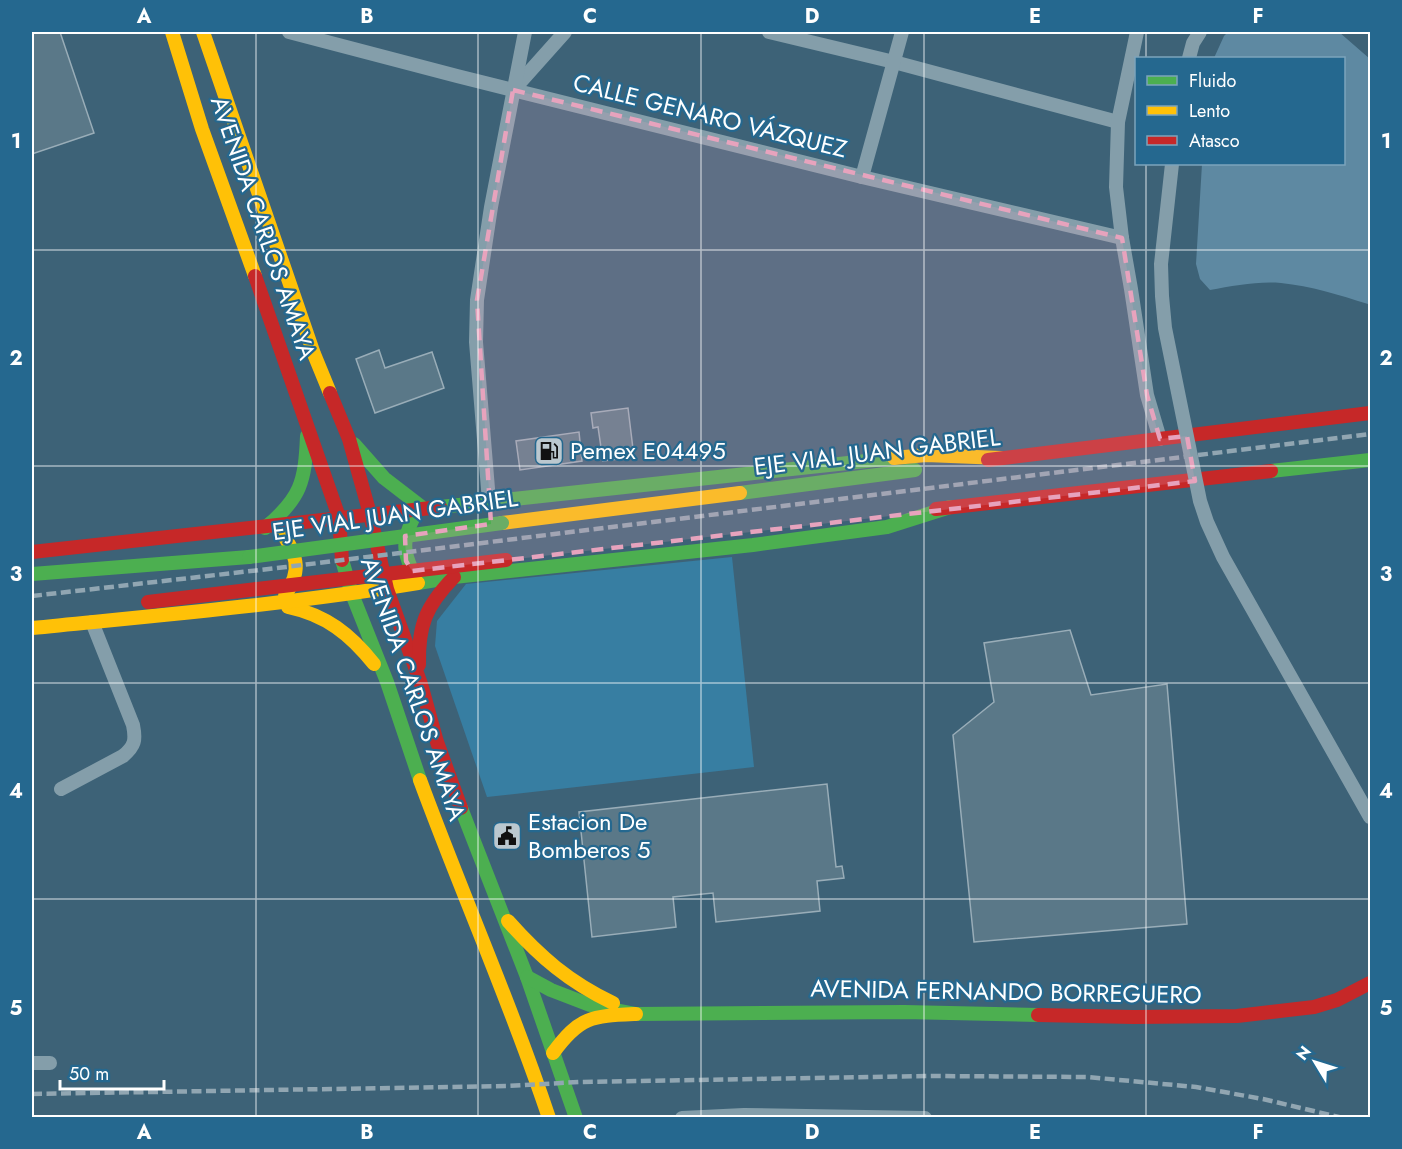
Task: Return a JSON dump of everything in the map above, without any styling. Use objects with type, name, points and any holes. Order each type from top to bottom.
[{"type":"main road","name":"AVENIDA CARLOS AMAYA","points":[[172,32],[202,129],[339,517],[342,560],[352,594],[387,682],[410,753],[451,864],[528,1055],[549,1118]]},
{"type":"main road","name":"AVENIDA CARLOS AMAYA","points":[[203,32],[314,354],[349,439],[370,514],[387,589],[421,684],[437,742],[477,854],[527,977],[576,1118]]},
{"type":"main road","name":"EJE VIAL JUAN GABRIEL","points":[[32,574],[249,557],[502,522],[1371,413]]},
{"type":"main road","points":[[271,527],[302,486],[306,464],[308,424]]},
{"type":"main road","points":[[349,439],[384,478],[420,509]]},
{"type":"main road","points":[[32,552],[926,455],[1001,458]]},
{"type":"main road","points":[[778,528],[1371,460]]},
{"type":"main road","points":[[32,615],[91,615],[274,604],[454,578],[753,545],[887,527],[950,507]]},
{"type":"main road","points":[[418,583],[406,561],[403,546],[406,532],[420,509]]},
{"type":"main road","points":[[271,527],[296,558],[297,570],[292,586],[274,604]]},
{"type":"main road","points":[[138,603],[628,544]]},
{"type":"main road","points":[[421,684],[418,648],[427,609],[436,595],[454,578]]},
{"type":"main road","points":[[274,604],[319,614],[336,624],[349,634],[387,682]]},
{"type":"main road","points":[[32,628],[91,615]]},
{"type":"main road","points":[[410,753],[437,742]]},
{"type":"main road","points":[[451,864],[477,854]]},
{"type":"main road","points":[[465,898],[503,956],[527,977],[551,990],[590,1005],[636,1014]]},
{"type":"main road","points":[[502,915],[532,949],[575,984],[636,1014]]},
{"type":"main road","name":"AVENIDA FERNANDO BORREGUERO","points":[[636,1014],[904,1012],[1134,1017],[1237,1016],[1314,1007],[1371,983]]},
{"type":"main road","points":[[553,1053],[570,1029],[584,1019],[636,1014]]},
{"type":"street","name":"CALLE GENARO VÁZQUEZ","points":[[289,32],[862,177],[1122,238]]},
{"type":"street","points":[[489,501],[476,342],[477,300],[491,207],[525,32]]},
{"type":"street","points":[[513,90],[565,32]]},
{"type":"street","points":[[769,32],[894,62],[1118,122]]},
{"type":"street","points":[[862,177],[902,32]]},
{"type":"street","points":[[1137,32],[1118,122],[1116,187],[1147,395],[1160,439]]},
{"type":"street","points":[[1189,57],[1193,43],[1200,32]]},
{"type":"street","points":[[1172,165],[1161,264],[1162,296],[1165,328],[1200,501],[1223,557],[1371,817]]},
{"type":"street","points":[[61,789],[123,756],[132,748],[136,739],[91,615]]},
{"type":"street","points":[[32,1063],[50,1063]]},
{"type":"street","points":[[681,1118],[744,1115],[925,1118]]},
{"type":"highlighted area","points":[[513,90],[1122,238],[1147,395],[1160,439],[1187,436],[1195,481],[412,571],[406,561],[405,536],[491,524],[477,300]]},
{"type":"shaded area","points":[[1228,32],[1339,32],[1370,59],[1370,300],[1368,304],[1336,294],[1281,283],[1254,283],[1210,290],[1200,279],[1196,264],[1202,165],[1345,165],[1345,57],[1214,57]]},
{"type":"shaded area","points":[[732,557],[754,767],[487,797],[435,646],[437,621],[466,584]]},
{"type":"building","points":[[32,32],[60,32],[94,133],[32,154]]},
{"type":"building","points":[[379,350],[385,368],[432,352],[444,388],[375,413],[356,359]]},
{"type":"building","points":[[628,408],[634,457],[603,461],[598,427],[593,428],[591,413]]},
{"type":"building","name":"Pemex E04495","points":[[579,432],[582,461],[520,470],[516,441]]},
{"type":"building","points":[[1070,630],[1091,695],[1167,684],[1187,924],[974,942],[953,735],[994,702],[984,643]]},
{"type":"building","points":[[827,784],[836,867],[842,866],[844,878],[817,881],[820,911],[716,922],[713,893],[673,897],[676,927],[592,937],[579,812]]},
{"type":"railway","points":[[32,596],[1370,434]]},
{"type":"railway","points":[[32,1094],[933,1076],[1087,1077],[1196,1087],[1263,1099],[1343,1118]]},
{"type":"traffic: fast","points":[[265,528],[294,498],[299,488],[305,466],[307,436]]},
{"type":"traffic: fast","points":[[354,444],[384,478],[423,508]]},
{"type":"traffic: fast","points":[[440,507],[894,458]]},
{"type":"traffic: fast","points":[[1271,471],[1370,460]]},
{"type":"traffic: fast","points":[[740,493],[915,470]]},
{"type":"traffic: fast","points":[[418,583],[454,577],[753,545],[887,527],[950,507]]},
{"type":"traffic: fast","points":[[418,509],[408,529],[405,546],[408,562],[418,582]]},
{"type":"traffic: fast","points":[[249,557],[502,523]]},
{"type":"traffic: fast","points":[[32,574],[249,557]]},
{"type":"traffic: fast","points":[[342,560],[352,594],[387,682],[420,780]]},
{"type":"traffic: fast","points":[[461,808],[527,977],[576,1118]]},
{"type":"traffic: fast","points":[[527,977],[551,990],[590,1005],[636,1014],[904,1012],[1038,1015]]},
{"type":"traffic: slow","points":[[172,32],[202,129],[255,276]]},
{"type":"traffic: slow","points":[[203,32],[314,354],[330,393]]},
{"type":"traffic: slow","points":[[894,458],[926,455],[1001,458]]},
{"type":"traffic: slow","points":[[502,523],[740,493]]},
{"type":"traffic: slow","points":[[278,526],[293,552],[296,568],[295,576],[285,595]]},
{"type":"traffic: slow","points":[[32,628],[274,603],[418,583]]},
{"type":"traffic: slow","points":[[288,607],[314,615],[336,627],[374,664]]},
{"type":"traffic: slow","points":[[420,780],[519,1033],[549,1118]]},
{"type":"traffic: slow","points":[[508,921],[556,968],[613,1003]]},
{"type":"traffic: slow","points":[[553,1053],[571,1032],[588,1020],[636,1014]]},
{"type":"traffic: jam","points":[[255,276],[339,517],[342,560]]},
{"type":"traffic: jam","points":[[330,393],[349,439],[370,514],[387,589],[461,808]]},
{"type":"traffic: jam","points":[[988,460],[1370,413]]},
{"type":"traffic: jam","points":[[936,509],[1271,471]]},
{"type":"traffic: jam","points":[[32,552],[440,507]]},
{"type":"traffic: jam","points":[[257,589],[506,560]]},
{"type":"traffic: jam","points":[[419,665],[422,627],[430,607],[454,577]]},
{"type":"traffic: jam","points":[[148,602],[257,589]]},
{"type":"traffic: jam","points":[[1038,1015],[1237,1016],[1314,1007],[1337,1000],[1370,983]]},
{"type":"place","name":"Pemex E04495","points":[[549,451]]},
{"type":"place","name":"Estacion De Bomberos 5","points":[[507,836]]}]
